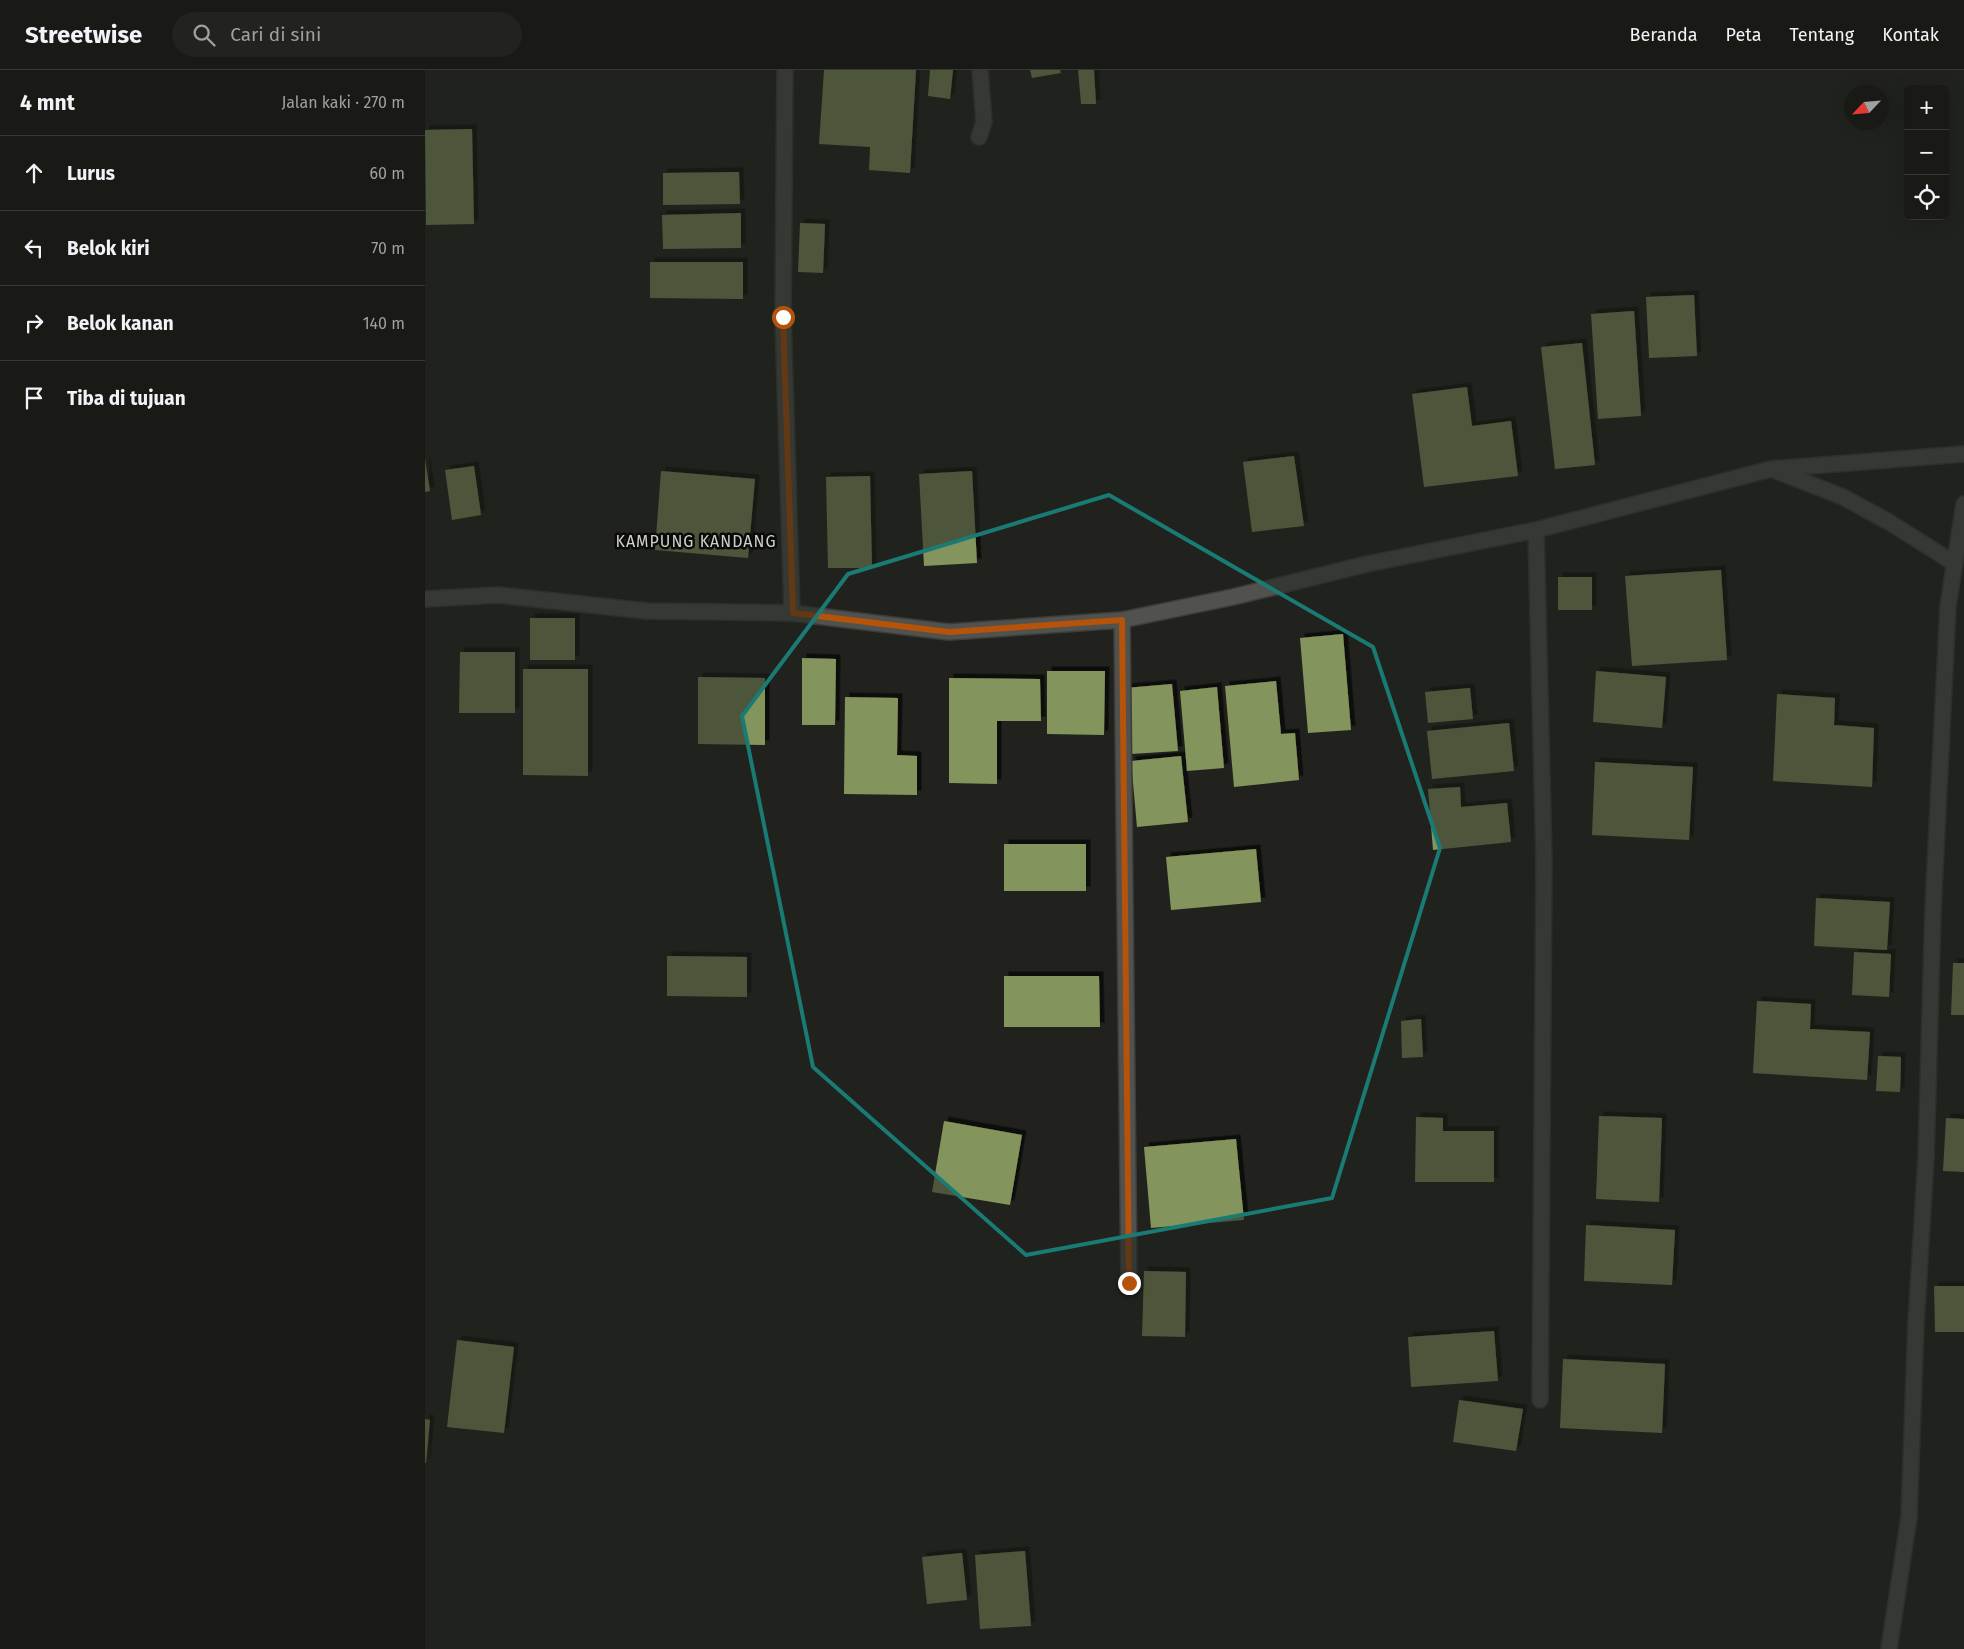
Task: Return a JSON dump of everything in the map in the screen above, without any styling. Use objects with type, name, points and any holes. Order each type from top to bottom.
[{"type":"street","points":[[785,70],[783,317],[793,613]]},
{"type":"street","points":[[979,137],[984,122],[980,70]]},
{"type":"street","points":[[425,599],[498,596],[647,611],[793,613],[949,632],[1122,620],[1233,597],[1367,564],[1537,530],[1771,469],[1964,454]]},
{"type":"street","points":[[1771,469],[1843,497],[1889,522],[1954,563]]},
{"type":"street","points":[[1889,1649],[1909,1517],[1926,1158],[1933,909],[1948,606],[1964,504]]},
{"type":"street","points":[[1537,530],[1545,862],[1540,1400]]},
{"type":"street","points":[[1122,620],[1129,1283]]},
{"type":"highlighted area","points":[[1109,495],[1373,647],[1440,848],[1332,1198],[1026,1255],[813,1067],[742,716],[848,574]]},
{"type":"building","points":[[824,70],[916,70],[910,173],[869,170],[870,147],[819,144]]},
{"type":"building","points":[[930,70],[953,70],[950,99],[928,96]]},
{"type":"building","points":[[1030,70],[1060,70],[1061,73],[1032,78]]},
{"type":"building","points":[[1078,70],[1094,70],[1096,104],[1081,104]]},
{"type":"building","points":[[472,129],[474,224],[426,225],[425,130]]},
{"type":"building","points":[[739,172],[740,204],[663,205],[663,173]]},
{"type":"building","points":[[741,213],[741,248],[663,249],[662,215]]},
{"type":"building","points":[[800,223],[825,224],[823,273],[798,272]]},
{"type":"building","points":[[650,262],[743,262],[743,299],[650,298]]},
{"type":"building","points":[[1694,295],[1697,356],[1649,358],[1646,297]]},
{"type":"building","points":[[1634,311],[1641,416],[1598,419],[1591,314]]},
{"type":"building","points":[[1582,343],[1595,465],[1555,469],[1541,347]]},
{"type":"building","points":[[1467,387],[1472,426],[1511,421],[1518,476],[1424,487],[1412,394]]},
{"type":"building","points":[[1294,456],[1304,526],[1252,532],[1243,462]]},
{"type":"building","points":[[425,459],[430,491],[425,492]]},
{"type":"building","points":[[474,466],[481,515],[452,520],[445,470]]},
{"type":"building","points":[[661,471],[755,479],[748,558],[655,550]]},
{"type":"building","points":[[972,471],[977,563],[924,566],[919,474]]},
{"type":"building","points":[[870,476],[872,568],[828,568],[826,477]]},
{"type":"building","points":[[1721,570],[1727,660],[1632,666],[1625,576]]},
{"type":"building","points":[[1558,577],[1592,577],[1592,610],[1558,610]]},
{"type":"building","points":[[530,618],[575,618],[575,660],[530,660]]},
{"type":"building","points":[[1343,634],[1351,730],[1308,733],[1300,638]]},
{"type":"building","points":[[460,652],[515,652],[515,713],[459,713]]},
{"type":"building","points":[[802,658],[836,659],[835,725],[802,725]]},
{"type":"building","points":[[523,669],[588,669],[588,776],[523,775]]},
{"type":"building","points":[[1047,671],[1105,671],[1104,735],[1047,734]]},
{"type":"building","points":[[1596,671],[1666,677],[1662,728],[1593,722]]},
{"type":"building","points":[[698,677],[765,678],[765,745],[698,744]]},
{"type":"building","points":[[949,678],[1040,679],[1041,721],[997,721],[997,784],[949,783]]},
{"type":"building","points":[[1276,681],[1281,734],[1295,733],[1299,780],[1234,787],[1225,686]]},
{"type":"building","points":[[1172,684],[1178,751],[1131,754],[1125,688]]},
{"type":"building","points":[[1217,687],[1224,768],[1187,771],[1180,691]]},
{"type":"building","points":[[1470,688],[1473,719],[1428,723],[1425,692]]},
{"type":"building","points":[[1777,694],[1835,698],[1834,725],[1874,728],[1872,787],[1773,781]]},
{"type":"building","points":[[845,697],[898,698],[897,755],[917,756],[917,795],[844,794]]},
{"type":"building","points":[[1509,723],[1514,771],[1432,779],[1427,731]]},
{"type":"building","points":[[1181,756],[1188,822],[1137,827],[1131,761]]},
{"type":"building","points":[[1595,762],[1693,767],[1689,840],[1592,835]]},
{"type":"building","points":[[1460,787],[1461,807],[1507,803],[1511,842],[1433,850],[1428,789]]},
{"type":"building","points":[[1004,844],[1086,844],[1086,891],[1004,891]]},
{"type":"building","points":[[1256,849],[1261,902],[1171,910],[1166,857]]},
{"type":"building","points":[[1816,898],[1890,902],[1887,950],[1814,946]]},
{"type":"building","points":[[1854,952],[1891,954],[1889,997],[1852,995]]},
{"type":"building","points":[[667,956],[747,957],[747,997],[667,996]]},
{"type":"building","points":[[1953,963],[1964,963],[1964,1015],[1951,1015]]},
{"type":"building","points":[[1004,976],[1099,976],[1100,1027],[1004,1027]]},
{"type":"building","points":[[1757,1001],[1811,1004],[1810,1029],[1870,1032],[1867,1080],[1753,1073]]},
{"type":"building","points":[[1421,1019],[1423,1057],[1402,1058],[1401,1021]]},
{"type":"building","points":[[1878,1056],[1901,1057],[1900,1092],[1876,1091]]},
{"type":"building","points":[[1599,1116],[1662,1118],[1659,1202],[1596,1199]]},
{"type":"building","points":[[1416,1117],[1443,1118],[1443,1131],[1494,1131],[1494,1182],[1415,1182]]},
{"type":"building","points":[[1946,1118],[1964,1119],[1964,1172],[1943,1171]]},
{"type":"building","points":[[944,1121],[1022,1135],[1010,1205],[932,1192]]},
{"type":"building","points":[[1236,1139],[1244,1220],[1151,1228],[1144,1147]]},
{"type":"building","points":[[1586,1225],[1675,1230],[1672,1285],[1584,1281]]},
{"type":"building","points":[[1144,1271],[1186,1272],[1185,1337],[1142,1336]]},
{"type":"building","points":[[1934,1286],[1964,1286],[1964,1332],[1935,1332]]},
{"type":"building","points":[[1494,1331],[1498,1381],[1411,1387],[1408,1337]]},
{"type":"building","points":[[457,1340],[514,1347],[504,1433],[447,1427]]},
{"type":"building","points":[[1563,1359],[1665,1364],[1662,1433],[1560,1428]]},
{"type":"building","points":[[1459,1400],[1523,1409],[1516,1451],[1453,1442]]},
{"type":"building","points":[[425,1419],[430,1420],[426,1463],[425,1463]]},
{"type":"building","points":[[1025,1551],[1031,1626],[980,1629],[975,1555]]},
{"type":"building","points":[[962,1553],[967,1600],[927,1604],[922,1557]]},
{"type":"district","name":"KAMPUNG KANDANG","points":[[696,541]]},
{"type":"route","points":[[783,317],[793,613],[857,623],[949,632],[1122,620],[1129,1283]]}]
